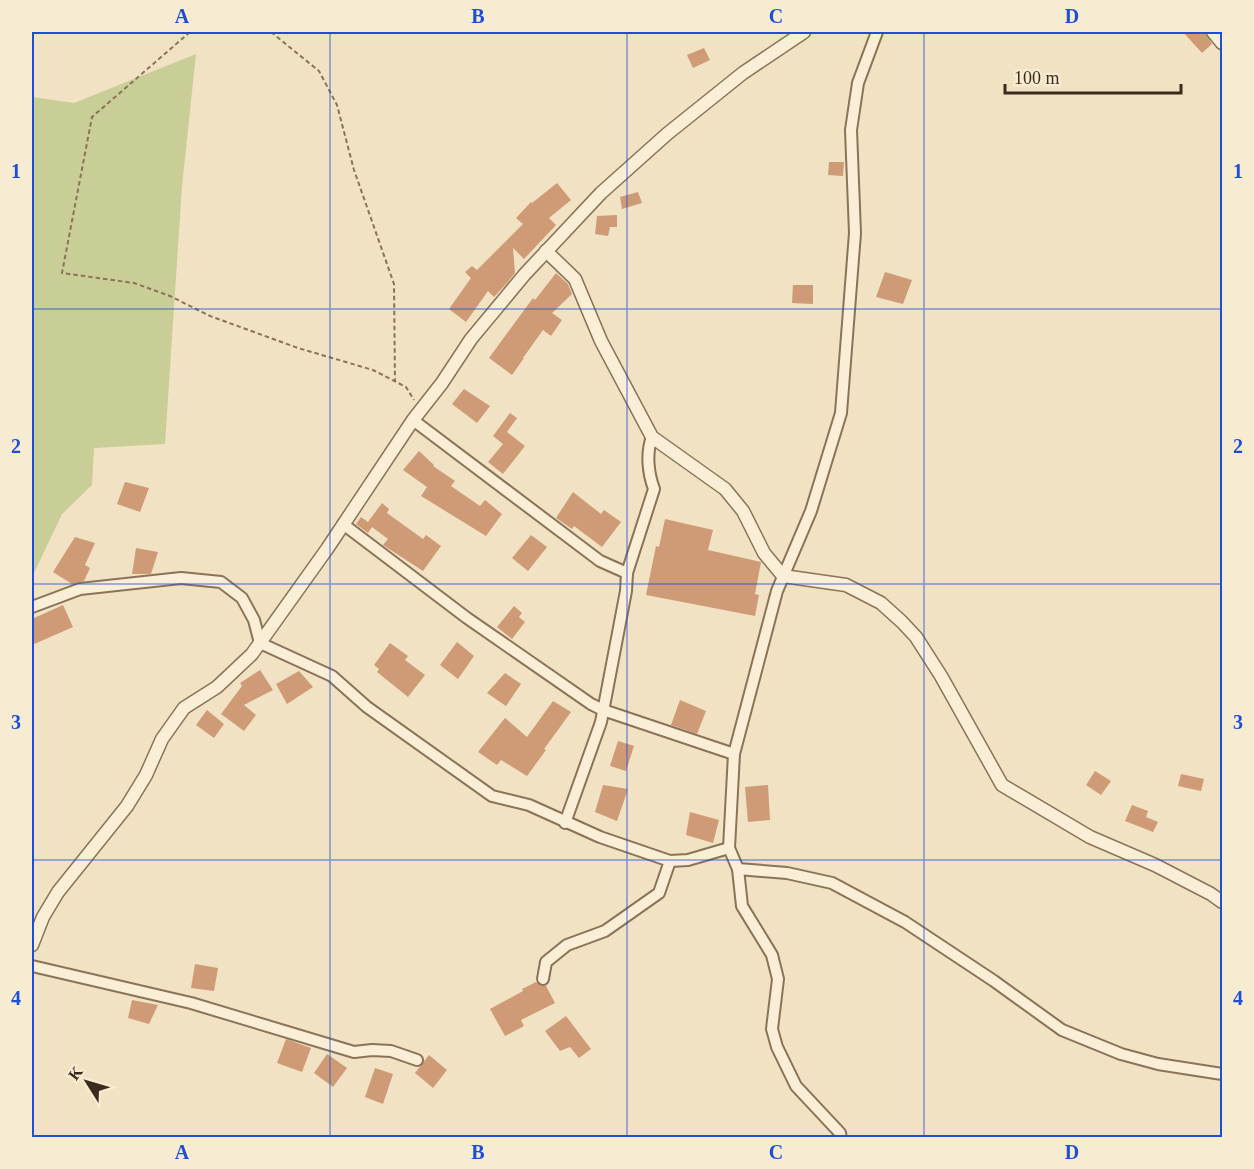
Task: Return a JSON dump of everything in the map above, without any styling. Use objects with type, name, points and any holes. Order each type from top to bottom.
[{"type":"street","points":[[32,945],[43,917],[58,892],[127,806],[146,775],[162,739],[184,708],[217,687],[252,654],[471,339],[546,250],[601,193],[667,134],[743,74],[804,32]]},
{"type":"street","points":[[841,1137],[840,1133],[796,1086],[777,1047],[772,1029],[778,979],[772,956],[741,906],[738,869],[729,848],[734,754],[783,576],[811,511],[841,413],[855,232],[851,130],[858,83],[877,32]]},
{"type":"street","points":[[1213,32],[1222,43]]},
{"type":"street","points":[[546,250],[575,279],[601,341],[652,437],[725,489],[743,512],[764,553],[783,576],[846,585],[881,603],[902,622],[916,637],[940,676],[1002,785],[1090,837],[1155,865],[1222,902]]},
{"type":"street","points":[[417,415],[600,561],[627,573]]},
{"type":"street","points":[[565,823],[601,722],[626,591],[627,573],[654,489],[650,477],[649,446],[652,437]]},
{"type":"street","points":[[343,525],[467,618],[591,704],[734,754]]},
{"type":"street","points":[[32,607],[80,589],[181,578],[221,582],[242,598],[254,620],[260,643]]},
{"type":"street","points":[[260,643],[332,676],[368,707],[492,796],[530,805],[565,823],[670,861],[688,860],[729,848]]},
{"type":"street","points":[[543,979],[546,962],[567,945],[605,931],[659,893],[670,861]]},
{"type":"street","points":[[738,869],[788,873],[832,884],[905,922],[1062,1030],[1130,1057],[1222,1074]]},
{"type":"street","points":[[32,966],[191,1003],[354,1052],[372,1050],[391,1052],[417,1060]]},
{"type":"path","points":[[190,32],[92,117],[62,273],[134,283],[170,296],[210,316],[298,348],[373,370],[406,387],[417,415]]},
{"type":"path","points":[[271,32],[319,70],[337,105],[354,170],[394,284],[395,382]]},
{"type":"green space","points":[[196,54],[182,186],[165,444],[94,448],[92,485],[62,514],[32,577],[32,97],[74,103]]},
{"type":"building","points":[[1183,32],[1205,32],[1212,44],[1202,53]]},
{"type":"building","points":[[704,48],[710,60],[693,68],[687,55]]},
{"type":"building","points":[[829,162],[844,162],[843,176],[828,175]]},
{"type":"building","points":[[557,183],[571,200],[549,218],[556,225],[524,259],[513,248],[515,273],[494,297],[488,291],[466,322],[449,309],[471,278],[465,272],[472,266],[477,270],[523,224],[516,218],[531,202]]},
{"type":"building","points":[[638,192],[642,203],[622,209],[620,197]]},
{"type":"building","points":[[617,215],[617,227],[610,227],[608,236],[595,234],[597,216]]},
{"type":"building","points":[[885,272],[912,280],[903,304],[876,297]]},
{"type":"building","points":[[556,273],[568,284],[572,294],[552,313],[562,320],[551,336],[543,330],[512,375],[489,358],[533,298],[535,300]]},
{"type":"building","points":[[793,285],[813,285],[813,304],[792,303]]},
{"type":"building","points":[[464,389],[490,406],[477,423],[452,404]]},
{"type":"building","points":[[510,413],[517,418],[507,432],[525,446],[503,474],[488,462],[503,444],[493,436]]},
{"type":"building","points":[[419,451],[433,466],[455,481],[451,486],[480,506],[485,500],[502,514],[486,536],[421,496],[427,487],[403,470]]},
{"type":"building","points":[[125,482],[149,488],[140,512],[117,504]]},
{"type":"building","points":[[573,492],[601,514],[604,510],[621,522],[602,547],[574,526],[572,529],[556,518]]},
{"type":"building","points":[[382,503],[389,509],[387,513],[423,539],[426,535],[441,546],[423,571],[383,545],[388,539],[372,527],[368,533],[356,524],[361,517],[368,522]]},
{"type":"building","points":[[665,519],[713,530],[708,550],[761,562],[755,594],[759,595],[755,616],[646,595],[656,546],[659,547]]},
{"type":"building","points":[[531,535],[547,547],[528,571],[512,558]]},
{"type":"building","points":[[75,537],[95,543],[85,565],[90,568],[84,581],[72,584],[53,572]]},
{"type":"building","points":[[136,548],[158,552],[151,574],[132,574]]},
{"type":"building","points":[[63,605],[73,627],[32,645],[32,619]]},
{"type":"building","points":[[514,606],[522,613],[519,617],[525,622],[512,639],[497,627]]},
{"type":"building","points":[[457,642],[474,656],[458,679],[440,665]]},
{"type":"building","points":[[390,643],[408,656],[405,660],[425,675],[408,697],[377,672],[379,669],[374,665]]},
{"type":"building","points":[[260,670],[273,690],[244,705],[256,715],[244,731],[221,714],[242,686],[240,683]]},
{"type":"building","points":[[299,671],[313,687],[287,704],[276,684]]},
{"type":"building","points":[[505,673],[521,684],[506,706],[487,693]]},
{"type":"building","points":[[680,700],[706,711],[697,734],[671,725]]},
{"type":"building","points":[[553,701],[571,712],[527,776],[501,760],[497,765],[478,752],[505,718],[527,737]]},
{"type":"building","points":[[207,710],[224,724],[214,738],[196,725]]},
{"type":"building","points":[[618,741],[634,746],[626,771],[610,766]]},
{"type":"building","points":[[1095,771],[1111,781],[1101,795],[1086,785]]},
{"type":"building","points":[[1181,774],[1204,779],[1201,791],[1178,786]]},
{"type":"building","points":[[603,785],[628,789],[617,821],[595,812]]},
{"type":"building","points":[[768,785],[770,820],[748,822],[745,787]]},
{"type":"building","points":[[1132,805],[1148,811],[1146,817],[1158,822],[1153,832],[1125,821]]},
{"type":"building","points":[[690,812],[719,820],[713,843],[686,835]]},
{"type":"building","points":[[195,964],[218,968],[214,991],[191,988]]},
{"type":"building","points":[[536,982],[541,986],[546,986],[555,1003],[521,1020],[524,1026],[505,1036],[490,1009]]},
{"type":"building","points":[[132,1000],[158,1005],[149,1024],[128,1018]]},
{"type":"building","points":[[566,1016],[591,1049],[579,1058],[570,1047],[560,1051],[545,1031]]},
{"type":"building","points":[[286,1039],[311,1048],[302,1072],[277,1063]]},
{"type":"building","points":[[327,1054],[347,1068],[333,1087],[314,1073]]},
{"type":"building","points":[[429,1055],[447,1070],[433,1088],[415,1073]]},
{"type":"building","points":[[375,1068],[393,1074],[383,1104],[365,1097]]}]
